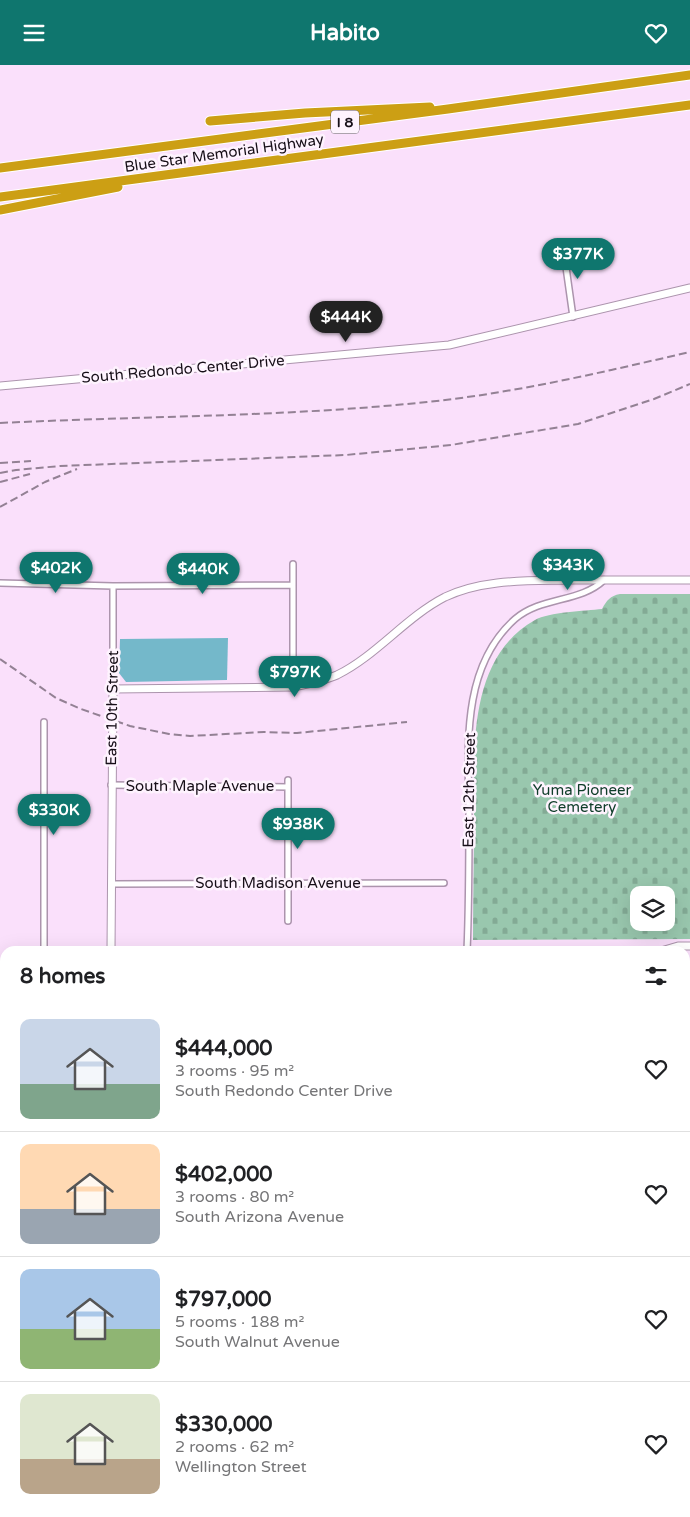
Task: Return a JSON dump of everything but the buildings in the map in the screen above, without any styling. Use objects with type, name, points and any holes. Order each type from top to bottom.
[{"type":"highway","name":"I 8","points":[[0,168],[690,75]]},
{"type":"highway","name":"Blue Star Memorial Highway","points":[[0,197],[690,105]]},
{"type":"highway","points":[[210,121],[422,106],[448,109]]},
{"type":"highway","points":[[0,211],[199,171]]},
{"type":"street","points":[[563,247],[573,317]]},
{"type":"street","name":"South Redondo Center Drive","points":[[0,386],[449,345],[690,288]]},
{"type":"street","points":[[293,564],[293,687]]},
{"type":"street","name":"East 12th Street","points":[[467,946],[467,760],[475,687],[487,657],[504,632],[515,620],[543,603],[590,591],[604,580]]},
{"type":"street","points":[[113,689],[293,687],[337,675],[369,653],[408,621],[443,598],[465,589],[502,582],[690,580]]},
{"type":"street","points":[[0,583],[113,586],[293,585]]},
{"type":"street","name":"East 10th Street","points":[[111,946],[113,586]]},
{"type":"street","points":[[44,721],[44,946]]},
{"type":"street","points":[[288,780],[288,921]]},
{"type":"street","name":"South Maple Avenue","points":[[111,785],[288,787]]},
{"type":"street","name":"South Madison Avenue","points":[[112,883],[444,883]]},
{"type":"green space","name":"Yuma Pioneer Cemetery","points":[[620,594],[690,594],[690,939],[473,940],[475,736],[479,708],[486,682],[497,658],[513,637],[535,620],[558,614],[602,609],[609,599]]},
{"type":"water","points":[[228,638],[227,680],[126,682],[119,673],[120,639]]},
{"type":"railway","points":[[0,423],[320,411],[427,402],[526,387],[690,352]]},
{"type":"railway","points":[[0,473],[60,466],[346,455],[451,445],[578,424],[654,399],[690,384]]},
{"type":"railway","points":[[0,463],[31,461]]},
{"type":"railway","points":[[0,507],[45,482],[77,469]]},
{"type":"railway","points":[[0,482],[30,474]]},
{"type":"railway","points":[[0,659],[56,698],[130,726],[169,734],[190,736],[264,732],[297,733],[407,722]]}]
